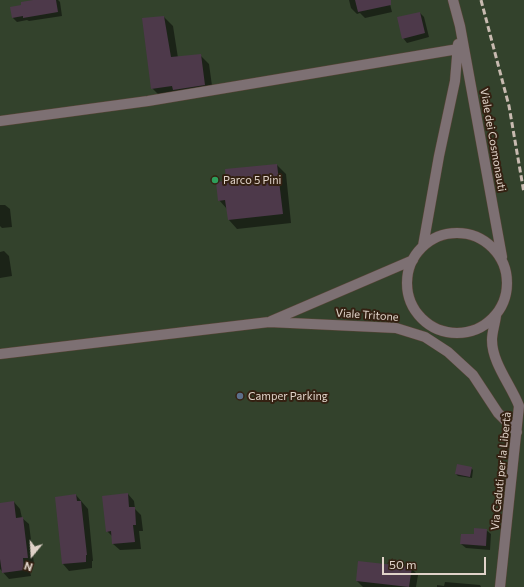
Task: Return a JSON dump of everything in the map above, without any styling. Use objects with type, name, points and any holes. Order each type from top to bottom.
[{"type":"street","name":"Viale dei Cosmonauti","points":[[452,0],[460,26],[502,259]]},
{"type":"street","name":"Viale dei Cosmonauti","points":[[423,246],[439,156],[455,81],[460,26]]},
{"type":"street","points":[[0,121],[148,101],[458,49]]},
{"type":"street","points":[[421,317],[425,337],[435,332],[459,333],[472,331],[485,325],[496,316],[504,303],[508,289],[507,274],[502,259],[493,247],[481,238],[466,233],[451,233],[436,237],[423,246],[413,260],[408,272],[407,284],[409,296],[414,307],[421,317],[432,326],[446,332]]},
{"type":"street","name":"Viale Tritone","points":[[269,322],[413,260]]},
{"type":"street","name":"Via Caduti per la Libertà","points":[[496,316],[492,340],[494,354],[500,370],[513,391],[519,406],[500,587]]},
{"type":"street","name":"Viale Tritone","points":[[0,354],[269,322],[396,328],[425,337],[448,352],[473,375],[498,413],[517,432]]},
{"type":"green space","points":[[0,0],[524,0],[524,587],[0,587]]},
{"type":"building","points":[[33,0],[56,0],[58,12],[23,18],[23,16],[12,18],[10,7],[21,5],[21,2]]},
{"type":"building","points":[[355,0],[391,0],[391,5],[358,12]]},
{"type":"building","points":[[420,12],[425,33],[402,39],[397,17]]},
{"type":"building","points":[[164,16],[171,57],[201,54],[205,85],[173,90],[172,86],[151,89],[142,18]]},
{"type":"building","points":[[277,164],[283,214],[228,220],[225,200],[218,201],[216,182],[226,181],[225,169]]},
{"type":"building","points":[[457,464],[472,467],[470,477],[455,474]]},
{"type":"building","points":[[128,493],[129,507],[135,507],[136,525],[133,525],[135,542],[112,544],[111,531],[106,532],[102,496]]},
{"type":"building","points":[[76,494],[77,501],[81,501],[87,555],[86,562],[62,564],[55,497]]},
{"type":"building","points":[[14,501],[16,518],[23,517],[28,558],[23,558],[24,570],[2,573],[0,559],[0,503]]},
{"type":"building","points":[[474,528],[487,529],[486,546],[460,544],[461,534],[474,534]]},
{"type":"building","points":[[358,561],[412,567],[409,587],[356,581]]},
{"type":"railway","points":[[481,0],[509,106],[524,193]]},
{"type":"place","name":"Parco 5 Pini","points":[[215,180]]},
{"type":"place","name":"Camper Parking","points":[[240,396]]}]
